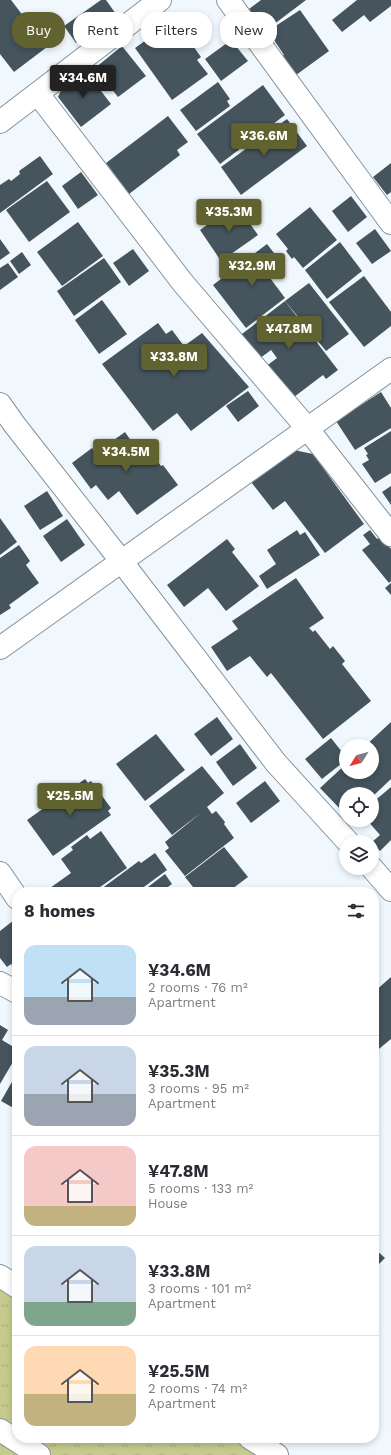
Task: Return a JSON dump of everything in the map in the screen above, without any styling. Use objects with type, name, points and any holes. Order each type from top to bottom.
[{"type":"street","points":[[0,122],[160,0]]},
{"type":"street","points":[[228,0],[391,223]]},
{"type":"street","points":[[38,94],[184,283],[307,428],[391,535]]},
{"type":"street","points":[[0,648],[391,369]]},
{"type":"street","points":[[0,404],[276,763],[342,835]]},
{"type":"street","points":[[0,873],[12,891]]},
{"type":"street","points":[[378,875],[391,890]]},
{"type":"street","points":[[0,983],[12,989]]},
{"type":"street","points":[[0,1276],[12,1284]]},
{"type":"street","points":[[0,1430],[12,1438]]},
{"type":"street","points":[[20,1443],[39,1455]]},
{"type":"street","points":[[258,1443],[277,1455]]},
{"type":"green space","points":[[0,1276],[12,1284],[12,1443],[258,1443],[277,1455],[0,1455]]},
{"type":"building","points":[[0,0],[11,0],[20,12],[12,12],[12,48],[46,48],[14,72],[0,54]]},
{"type":"building","points":[[101,0],[106,0],[115,12],[84,12]]},
{"type":"building","points":[[261,0],[306,0],[277,22],[277,12],[251,12],[249,9]]},
{"type":"building","points":[[357,0],[391,0],[391,6],[370,22],[364,15],[342,32],[332,20]]},
{"type":"building","points":[[300,10],[329,51],[296,75],[282,56],[284,55],[277,44],[277,25]]},
{"type":"building","points":[[73,20],[73,39],[65,27],[65,25]]},
{"type":"building","points":[[141,44],[141,48],[195,48],[201,57],[197,60],[208,74],[172,100],[135,48]]},
{"type":"building","points":[[120,48],[124,48],[146,76],[118,97],[95,68]]},
{"type":"building","points":[[220,48],[237,48],[248,61],[221,81],[205,59]]},
{"type":"building","points":[[88,74],[111,104],[81,127],[58,97],[62,88],[80,75],[82,78]]},
{"type":"building","points":[[218,82],[230,99],[227,101],[230,106],[196,131],[180,110]]},
{"type":"building","points":[[263,85],[285,115],[220,164],[197,134]]},
{"type":"building","points":[[168,116],[188,142],[177,150],[180,155],[129,194],[106,163]]},
{"type":"building","points":[[287,119],[307,146],[241,195],[221,167]]},
{"type":"building","points":[[40,156],[53,174],[0,213],[0,185],[9,179],[11,181],[20,174],[19,171]]},
{"type":"building","points":[[391,163],[391,192],[387,195],[373,177]]},
{"type":"building","points":[[81,172],[98,195],[78,209],[62,186]]},
{"type":"building","points":[[47,181],[70,212],[29,242],[6,210]]},
{"type":"building","points":[[351,196],[367,217],[348,232],[332,211]]},
{"type":"building","points":[[236,204],[258,235],[221,261],[200,230]]},
{"type":"building","points":[[310,207],[337,240],[303,268],[294,257],[292,259],[286,251],[288,249],[276,234]]},
{"type":"building","points":[[78,222],[103,256],[62,286],[37,252]]},
{"type":"building","points":[[375,229],[391,251],[372,264],[356,243]]},
{"type":"building","points":[[0,239],[10,253],[0,260]]},
{"type":"building","points":[[340,242],[362,271],[327,299],[305,270]]},
{"type":"building","points":[[267,244],[281,262],[267,274],[285,298],[246,328],[213,285]]},
{"type":"building","points":[[133,249],[149,271],[129,286],[113,263]]},
{"type":"building","points":[[22,252],[31,265],[19,274],[10,261]]},
{"type":"building","points":[[104,258],[121,282],[74,316],[57,291]]},
{"type":"building","points":[[8,263],[18,277],[0,290],[0,268]]},
{"type":"building","points":[[364,276],[391,312],[391,326],[364,347],[329,302]]},
{"type":"building","points":[[309,283],[349,334],[326,351],[285,301]]},
{"type":"building","points":[[102,300],[127,334],[99,354],[75,320]]},
{"type":"building","points":[[285,301],[338,370],[326,379],[323,375],[294,397],[265,367],[277,358],[271,350],[259,359],[238,337]]},
{"type":"building","points":[[158,323],[166,334],[172,330],[184,346],[202,333],[249,387],[191,431],[177,413],[153,431],[102,364]]},
{"type":"building","points":[[248,391],[259,406],[238,422],[226,406]]},
{"type":"building","points":[[381,392],[391,408],[391,428],[355,450],[336,421]]},
{"type":"building","points":[[391,431],[391,473],[375,483],[362,464],[369,460],[366,455],[368,454],[364,448]]},
{"type":"building","points":[[125,432],[136,448],[144,442],[161,466],[163,465],[178,485],[137,515],[119,491],[108,500],[96,485],[91,489],[72,463],[92,448],[96,453]]},
{"type":"building","points":[[294,450],[313,454],[364,524],[325,553],[285,501],[273,510],[251,482]]},
{"type":"building","points":[[391,486],[391,505],[382,492]]},
{"type":"building","points":[[47,491],[63,516],[40,530],[24,506]]},
{"type":"building","points":[[0,518],[17,542],[0,555]]},
{"type":"building","points":[[67,519],[85,545],[61,562],[43,536]]},
{"type":"building","points":[[297,530],[300,535],[305,532],[320,555],[267,589],[259,576],[276,564],[267,550]]},
{"type":"building","points":[[370,530],[377,539],[381,536],[391,549],[391,581],[389,583],[362,550],[370,544],[363,535]]},
{"type":"building","points":[[227,539],[235,549],[232,552],[259,586],[226,611],[208,588],[184,607],[167,585]]},
{"type":"building","points":[[19,545],[30,561],[26,565],[39,583],[9,605],[11,608],[0,615],[0,558]]},
{"type":"building","points":[[296,578],[324,618],[309,628],[313,632],[315,630],[330,649],[333,646],[345,661],[342,664],[371,701],[323,739],[271,673],[267,677],[250,656],[227,671],[211,647],[238,629],[232,621]]},
{"type":"building","points":[[391,583],[391,595],[385,588]]},
{"type":"building","points":[[217,717],[233,739],[211,756],[194,734]]},
{"type":"building","points":[[391,722],[391,779],[379,790],[379,787],[339,787],[339,808],[320,788],[339,770],[339,779],[379,779],[379,739],[373,739]]},
{"type":"building","points":[[156,734],[185,770],[145,801],[116,764]]},
{"type":"building","points":[[331,738],[339,748],[339,766],[322,779],[305,759]]},
{"type":"building","points":[[240,744],[257,768],[233,786],[216,762]]},
{"type":"building","points":[[202,766],[224,793],[207,807],[212,814],[216,811],[225,822],[224,824],[234,838],[185,876],[165,851],[169,848],[165,842],[202,812],[172,835],[149,806]]},
{"type":"building","points":[[85,779],[88,783],[91,781],[111,808],[108,811],[111,815],[53,856],[27,820]]},
{"type":"building","points":[[265,781],[280,801],[251,823],[236,803]]},
{"type":"building","points":[[391,787],[391,840],[380,851],[380,835],[373,827],[379,827],[379,797]]},
{"type":"building","points":[[101,831],[127,868],[100,887],[51,887],[71,873],[61,859],[73,850],[71,847],[87,835],[90,839]]},
{"type":"building","points":[[224,847],[248,877],[235,887],[193,887],[185,877]]},
{"type":"building","points":[[155,853],[167,870],[144,887],[104,887],[139,861],[141,863]]},
{"type":"building","points":[[165,874],[172,884],[168,887],[148,887]]},
{"type":"building","points":[[12,922],[12,965],[11,964],[7,967],[0,958],[0,931]]},
{"type":"building","points":[[391,977],[391,1039],[379,1049],[379,988]]},
{"type":"building","points":[[0,1025],[8,1030],[2,1040],[12,1046],[12,1064],[0,1084]]},
{"type":"building","points":[[12,1082],[12,1107],[1,1101]]},
{"type":"building","points":[[379,1253],[385,1258],[379,1264]]}]
